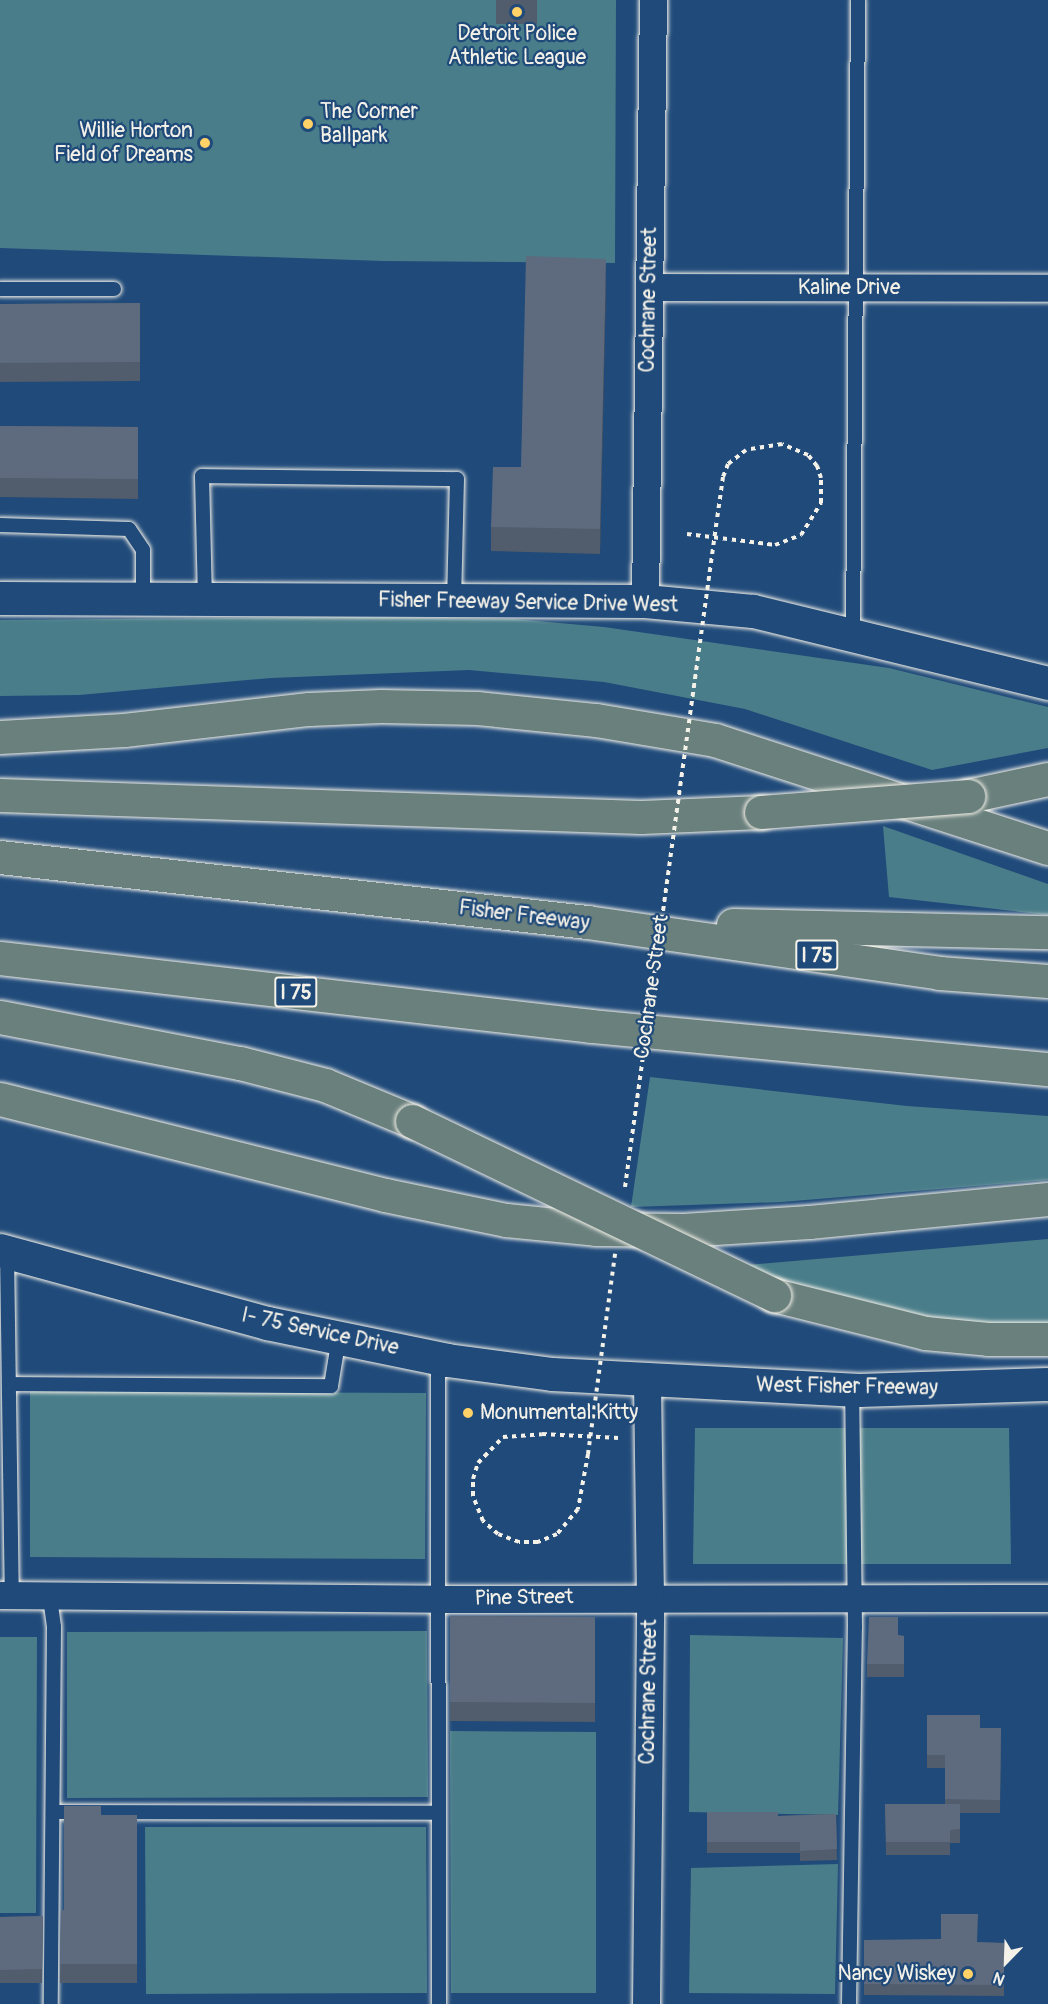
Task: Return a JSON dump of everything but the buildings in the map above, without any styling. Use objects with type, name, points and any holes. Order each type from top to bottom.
[{"type":"highway","points":[[0,737],[124,730],[309,709],[381,706],[477,708],[596,720],[715,740],[1048,848]]},
{"type":"highway","points":[[0,795],[640,817],[761,812],[968,796],[1048,779]]},
{"type":"highway","name":"Fisher Freeway","points":[[0,857],[587,922],[939,973],[1048,981]]},
{"type":"highway","points":[[587,922],[1048,932]]},
{"type":"highway","name":"I 75","points":[[0,958],[591,1026],[1048,1069]]},
{"type":"highway","points":[[0,1017],[240,1063],[325,1085],[412,1121],[774,1295],[925,1333],[988,1339],[1048,1339]]},
{"type":"highway","points":[[0,1099],[386,1195],[506,1220],[585,1228],[683,1230],[1048,1199]]},
{"type":"street","name":"Cochrane Street","points":[[645,601],[653,0]]},
{"type":"street","name":"Kaline Drive","points":[[650,287],[1048,288]]},
{"type":"street","name":"Fisher Freeway Service Drive West","points":[[0,598],[143,601],[645,601],[753,610],[1048,683]]},
{"type":"street","name":"I- 75 Service Drive","points":[[4,1251],[267,1323],[438,1358],[552,1374],[647,1380]]},
{"type":"street","name":"Cochrane Street","points":[[646,2004],[650,1597],[647,1380]]},
{"type":"street","name":"West Fisher Freeway","points":[[647,1380],[852,1390],[1048,1384]]},
{"type":"street","name":"Pine Street","points":[[6,1595],[50,1598],[439,1599],[855,1596],[1048,1598]]},
{"type":"lane","points":[[853,636],[858,0]]},
{"type":"lane","points":[[0,289],[114,289]]},
{"type":"lane","points":[[205,600],[201,476],[457,480],[454,601]]},
{"type":"lane","points":[[0,525],[129,529],[143,550],[143,601]]},
{"type":"lane","points":[[4,1251],[9,1384],[6,1595]]},
{"type":"lane","points":[[9,1384],[331,1386],[339,1337]]},
{"type":"lane","points":[[438,1358],[439,2004]]},
{"type":"lane","points":[[849,2004],[855,1596],[852,1390]]},
{"type":"lane","points":[[50,1598],[54,1627],[51,2004]]},
{"type":"lane","points":[[54,1812],[439,1813]]},
{"type":"path","name":"Cochrane Street","points":[[624,1194],[717,519],[723,477],[728,464],[746,450],[782,444],[808,455],[817,466],[821,478],[821,503],[801,536],[775,545],[687,534]]},
{"type":"path","points":[[616,1438],[542,1434],[503,1437],[478,1463],[473,1479],[473,1496],[483,1521],[498,1533],[519,1542],[538,1542],[557,1534],[579,1509],[588,1454],[617,1241]]},
{"type":"green space","name":"The Corner Ballpark","points":[[0,0],[616,0],[615,263],[383,261],[0,248]]},
{"type":"green space","points":[[345,617],[514,619],[604,627],[889,668],[1048,707],[1048,748],[932,770],[745,709],[604,682],[469,670],[271,678],[79,695],[0,696],[0,620]]},
{"type":"green space","points":[[883,826],[1048,884],[1048,915],[889,897]]},
{"type":"green space","points":[[650,1077],[907,1106],[1048,1116],[1048,1180],[781,1202],[631,1207]]},
{"type":"green space","points":[[1048,1239],[1048,1327],[1004,1327],[861,1309],[735,1266]]},
{"type":"green space","points":[[30,1391],[426,1393],[425,1559],[30,1557]]},
{"type":"green space","points":[[695,1428],[1009,1428],[1011,1564],[693,1564]]},
{"type":"green space","points":[[427,1631],[428,1797],[67,1798],[67,1632]]},
{"type":"green space","points":[[690,1635],[843,1638],[838,1815],[689,1812]]},
{"type":"green space","points":[[0,1637],[37,1637],[36,1913],[0,1913]]},
{"type":"green space","points":[[450,1731],[596,1732],[596,1993],[451,1993]]},
{"type":"green space","points":[[145,1827],[426,1827],[427,1993],[146,1994]]},
{"type":"green space","points":[[838,1864],[835,1994],[689,1993],[691,1868]]},
{"type":"place","name":"Detroit Police Athletic League","points":[[517,12]]},
{"type":"place","name":"The Corner Ballpark","points":[[308,124]]},
{"type":"place","name":"Willie Horton Field of Dreams","points":[[205,143]]},
{"type":"place","name":"Monumental Kitty","points":[[468,1413]]},
{"type":"place","name":"Nancy Wiskey","points":[[968,1974]]}]
